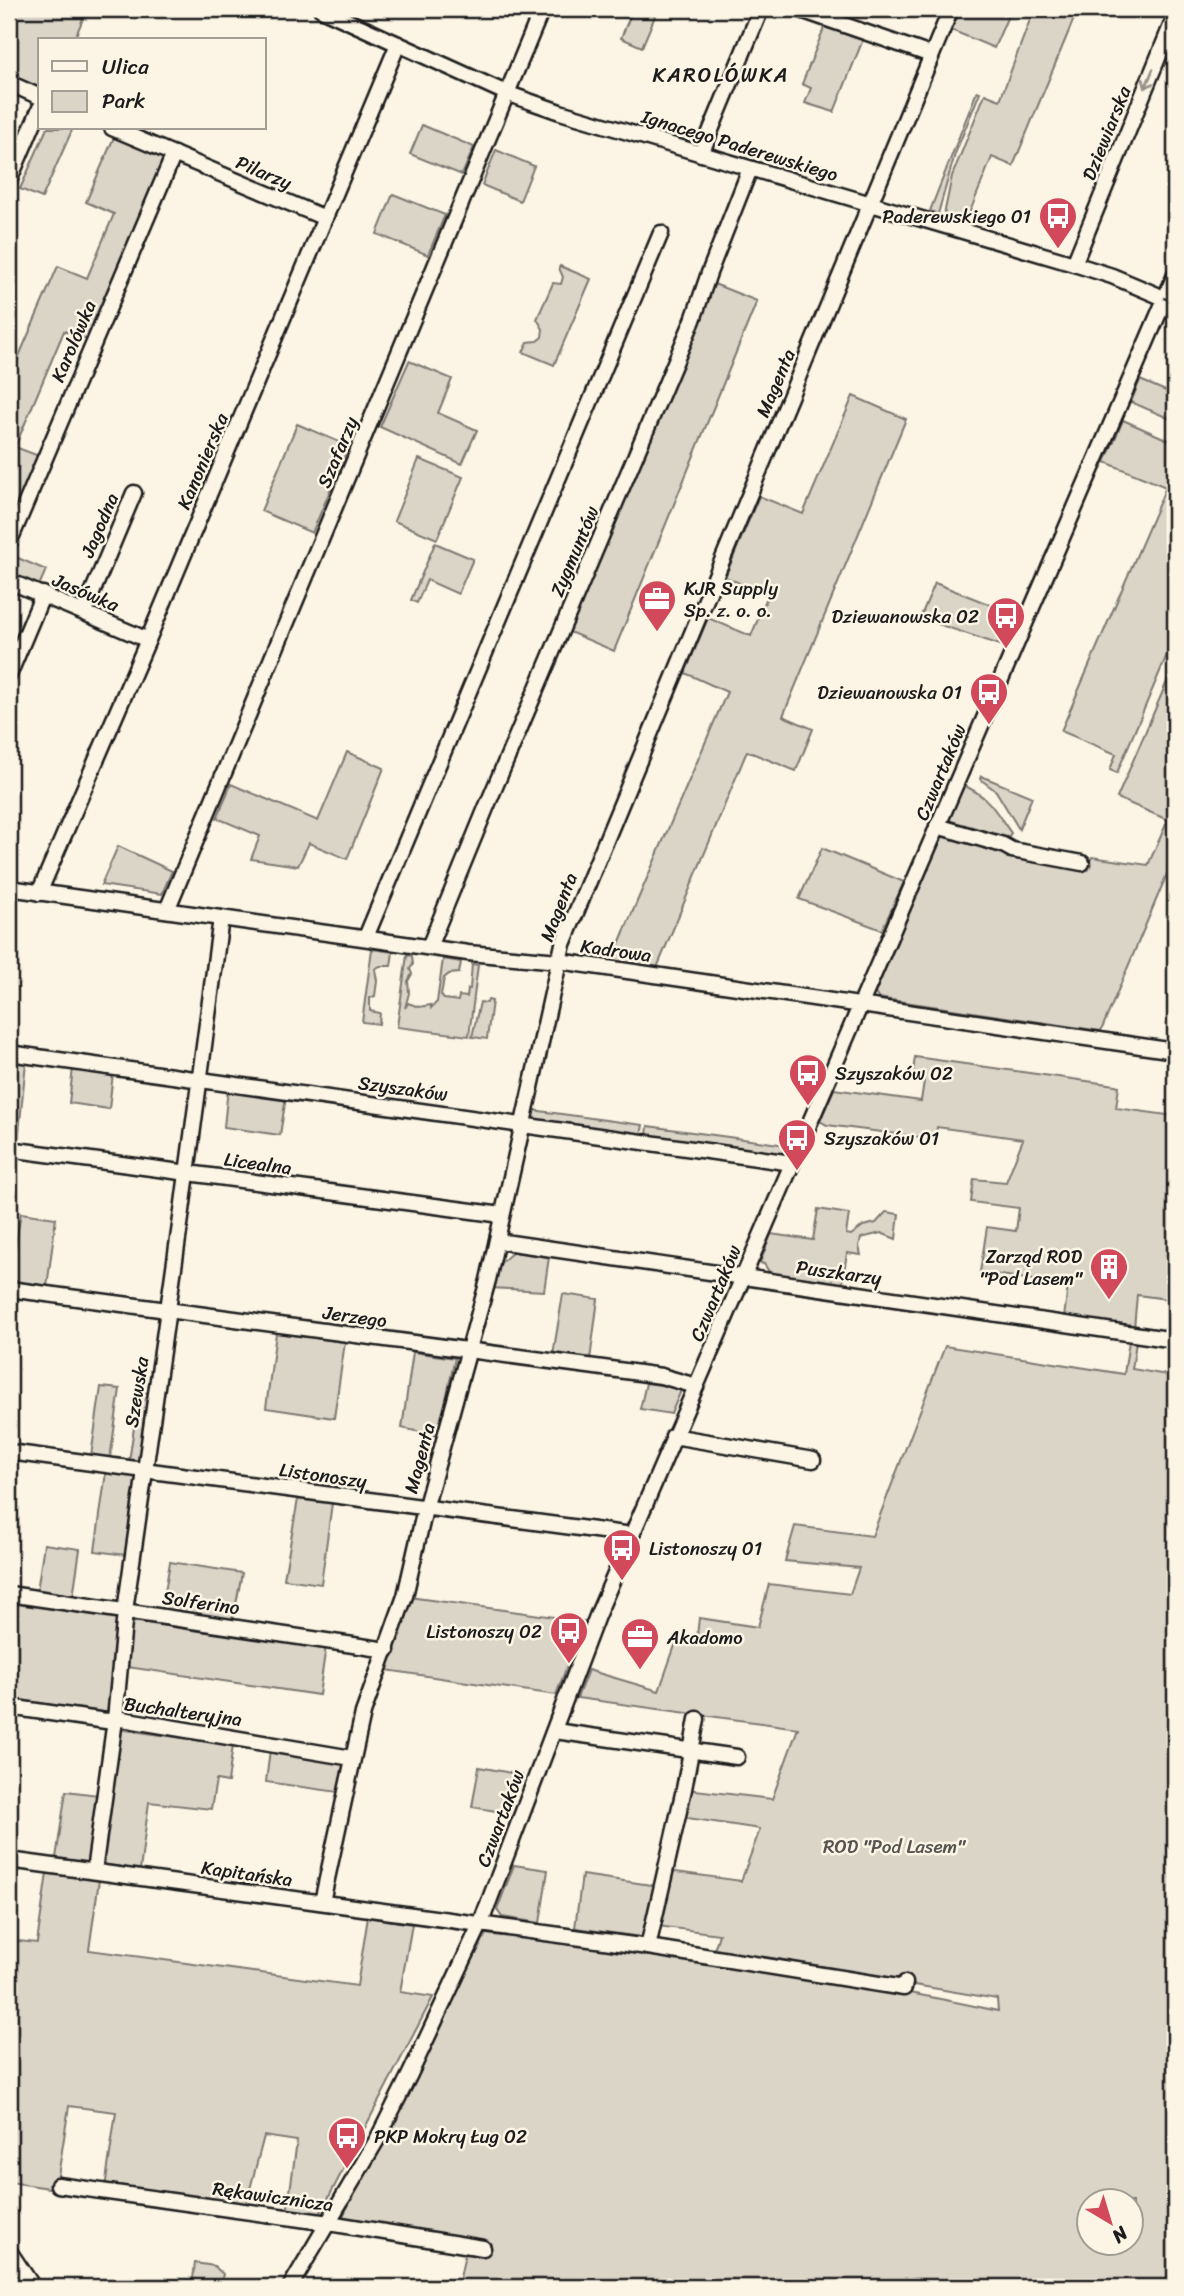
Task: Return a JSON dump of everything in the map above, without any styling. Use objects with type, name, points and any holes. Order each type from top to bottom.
[{"type":"street","name":"Ignacego Paderewskiego","points":[[321,9],[506,93],[559,112],[1074,264],[1167,298]]},
{"type":"street","name":"Szafarzy","points":[[167,910],[542,9]]},
{"type":"street","points":[[701,155],[761,9]]},
{"type":"street","points":[[798,9],[932,55]]},
{"type":"street","name":"Magenta","points":[[322,1902],[363,1713],[405,1596],[425,1508],[497,1241],[559,961],[568,932],[951,9]]},
{"type":"street","name":"Dziewiarska","points":[[1074,264],[1175,16]]},
{"type":"street","name":"Kanonierska","points":[[38,892],[148,640],[398,44]]},
{"type":"street","points":[[9,83],[38,96]]},
{"type":"street","points":[[9,181],[38,113]]},
{"type":"street","name":"Pilarzy","points":[[117,130],[325,218]]},
{"type":"street","name":"Karolówka","points":[[9,544],[174,154]]},
{"type":"street","name":"Zygmuntów","points":[[429,947],[693,320],[750,169]]},
{"type":"street","points":[[366,937],[661,233]]},
{"type":"street","name":"Czwartaków","points":[[290,2287],[329,2223],[410,2074],[480,1925],[597,1616],[1175,275]]},
{"type":"street","name":"Jagodna","points":[[84,611],[134,493]]},
{"type":"street","name":"Jasówka","points":[[9,581],[148,640]]},
{"type":"street","points":[[9,675],[43,594]]},
{"type":"street","points":[[937,826],[1012,850],[1082,863]]},
{"type":"street","name":"Kadrowa","points":[[9,888],[429,947],[559,961],[861,1003],[1175,1051]]},
{"type":"street","name":"Szewska","points":[[94,1871],[115,1720],[125,1611],[221,918]]},
{"type":"street","name":"Szyszaków","points":[[9,1053],[792,1163]]},
{"type":"street","name":"Licealna","points":[[9,1149],[502,1216]]},
{"type":"street","name":"Puszkarzy","points":[[497,1241],[1175,1340]]},
{"type":"street","name":"Jerzego","points":[[9,1289],[661,1376],[696,1386]]},
{"type":"street","points":[[673,1436],[813,1460]]},
{"type":"street","name":"Listonoszy","points":[[9,1452],[632,1535]]},
{"type":"street","name":"Solferino","points":[[9,1594],[387,1650]]},
{"type":"street","name":"Buchalteryjna","points":[[9,1707],[106,1721],[122,1719],[192,1729],[352,1758]]},
{"type":"street","points":[[648,1947],[697,1719]]},
{"type":"street","points":[[555,1731],[737,1757]]},
{"type":"street","name":"Kapitańska","points":[[9,1860],[648,1947],[904,1988],[905,1983]]},
{"type":"street","name":"Rękawicznicza","points":[[58,2185],[329,2223],[483,2248]]},
{"type":"street","points":[[9,2251],[33,2287]]},
{"type":"green space","points":[[17,9],[74,9],[85,14],[75,38],[38,38],[38,88],[9,76],[9,27]]},
{"type":"green space","points":[[633,9],[658,9],[642,47],[621,38]]},
{"type":"green space","points":[[960,9],[1011,9],[994,48],[951,30]]},
{"type":"green space","points":[[1034,9],[1078,9],[1013,166],[992,157],[967,219],[964,222],[944,215],[952,176],[985,94],[1000,100]]},
{"type":"green space","points":[[826,23],[864,37],[834,112],[805,103],[811,88],[802,84]]},
{"type":"green space","points":[[977,91],[980,92],[955,154],[938,214],[930,211]]},
{"type":"green space","points":[[422,125],[474,147],[462,175],[410,154]]},
{"type":"green space","points":[[46,130],[72,130],[42,198],[20,189]]},
{"type":"green space","points":[[114,137],[165,158],[89,340],[64,331],[15,447],[39,456],[9,534],[9,379],[58,266],[87,278],[114,214],[86,202]]},
{"type":"green space","points":[[496,150],[534,166],[520,201],[482,185]]},
{"type":"green space","points":[[393,194],[445,215],[428,255],[377,234]]},
{"type":"green space","points":[[560,266],[591,279],[554,365],[523,352],[528,342],[542,337],[543,329],[537,319],[553,283],[561,284],[563,277]]},
{"type":"green space","points":[[709,282],[757,301],[614,651],[567,631]]},
{"type":"green space","points":[[409,361],[452,379],[438,413],[477,430],[462,464],[380,427]]},
{"type":"green space","points":[[1140,380],[1175,395],[1175,421],[1131,402]]},
{"type":"green space","points":[[853,396],[906,419],[783,716],[813,729],[796,771],[747,751],[657,968],[611,962],[727,692],[685,673],[708,618],[751,636],[768,595],[725,577],[759,496],[803,514]]},
{"type":"green space","points":[[1123,420],[1175,443],[1175,463],[1170,476],[1175,479],[1175,636],[1117,773],[1110,770],[1116,754],[1061,731],[1166,487],[1105,462]]},
{"type":"green space","points":[[297,424],[349,446],[312,533],[261,511]]},
{"type":"green space","points":[[419,459],[463,477],[437,539],[394,521]]},
{"type":"green space","points":[[435,543],[473,559],[458,594],[427,580],[417,603],[411,600]]},
{"type":"green space","points":[[11,555],[46,570],[38,588],[9,576]]},
{"type":"green space","points":[[935,583],[1019,616],[1006,647],[920,618]]},
{"type":"green space","points":[[1175,663],[1175,855],[1101,1031],[878,998],[875,993],[943,833],[1009,852],[1007,858],[1085,870],[1092,857],[1148,865],[1168,820],[1117,798]]},
{"type":"green space","points":[[347,752],[384,768],[347,859],[309,843],[298,866],[251,859],[260,836],[217,818],[231,784],[318,821]]},
{"type":"green space","points":[[981,776],[1032,797],[1019,829],[996,791],[980,779]]},
{"type":"green space","points":[[963,785],[980,794],[996,811],[1011,833],[1006,841],[946,825]]},
{"type":"green space","points":[[118,846],[172,871],[162,894],[101,885]]},
{"type":"green space","points":[[822,848],[904,882],[882,930],[799,899]]},
{"type":"green space","points":[[372,949],[393,952],[391,966],[375,969],[377,981],[375,996],[370,998],[370,1011],[380,1013],[379,1024],[362,1022]]},
{"type":"green space","points":[[407,955],[412,956],[413,964],[405,1008],[408,1003],[419,1007],[431,1005],[431,1008],[437,1002],[443,959],[461,962],[459,973],[449,974],[444,978],[441,995],[444,999],[458,1001],[459,996],[467,997],[472,964],[478,965],[469,1036],[397,1027]]},
{"type":"green space","points":[[488,1000],[492,1001],[487,1039],[472,1037],[480,1002],[487,1003]]},
{"type":"green space","points":[[915,1057],[1115,1085],[1119,1086],[1116,1108],[1175,1116],[1175,1300],[1137,1295],[1134,1328],[1064,1318],[1068,1285],[980,1272],[987,1227],[1016,1231],[1019,1208],[971,1202],[974,1179],[1006,1182],[1023,1139],[937,1127],[935,1139],[827,1125],[820,1121],[834,1089],[921,1101],[924,1081],[912,1079]]},
{"type":"green space","points":[[9,1060],[26,1062],[18,1142],[9,1141]]},
{"type":"green space","points":[[73,1068],[113,1073],[109,1109],[69,1103]]},
{"type":"green space","points":[[228,1088],[286,1097],[280,1135],[224,1127]]},
{"type":"green space","points":[[532,1110],[643,1125],[641,1135],[529,1119]]},
{"type":"green space","points":[[648,1126],[786,1145],[782,1155],[647,1136]]},
{"type":"green space","points":[[818,1209],[849,1214],[846,1234],[851,1235],[863,1226],[876,1223],[886,1212],[899,1214],[896,1239],[881,1233],[861,1238],[861,1255],[847,1253],[842,1285],[770,1273],[764,1264],[760,1263],[771,1234],[813,1240]]},
{"type":"green space","points":[[21,1213],[56,1218],[47,1287],[9,1283]]},
{"type":"green space","points":[[513,1252],[549,1257],[544,1291],[491,1288],[498,1265]]},
{"type":"green space","points":[[563,1294],[598,1299],[590,1360],[553,1355]]},
{"type":"green space","points":[[276,1333],[345,1342],[334,1418],[266,1408]]},
{"type":"green space","name":"ROD \"Pod Lasem\"","points":[[1129,1341],[1136,1342],[1132,1369],[1175,1379],[1175,2287],[458,2287],[465,2254],[479,2256],[480,2244],[340,2222],[486,1934],[743,1965],[998,2011],[997,1999],[713,1954],[719,1934],[657,1926],[669,1871],[741,1881],[760,1829],[681,1817],[687,1789],[772,1799],[798,1728],[577,1698],[588,1670],[659,1691],[679,1634],[697,1636],[699,1618],[758,1627],[769,1584],[850,1594],[859,1568],[785,1561],[795,1526],[872,1536],[945,1346],[1124,1374]]},
{"type":"green space","points":[[413,1352],[455,1358],[438,1436],[402,1428]]},
{"type":"green space","points":[[646,1383],[682,1388],[671,1414],[640,1409]]},
{"type":"green space","points":[[101,1387],[120,1389],[110,1459],[91,1456]]},
{"type":"green space","points":[[139,1392],[149,1393],[141,1459],[138,1463],[129,1462]]},
{"type":"green space","points":[[106,1472],[137,1476],[125,1555],[95,1551]]},
{"type":"green space","points":[[298,1499],[332,1503],[321,1584],[284,1579]]},
{"type":"green space","points":[[44,1544],[80,1549],[73,1597],[37,1591]]},
{"type":"green space","points":[[170,1562],[242,1573],[233,1620],[162,1610]]},
{"type":"green space","points":[[409,1597],[584,1621],[556,1695],[386,1670]]},
{"type":"green space","points":[[9,1599],[120,1617],[111,1713],[9,1699]]},
{"type":"green space","points":[[140,1619],[326,1646],[319,1695],[127,1667],[132,1624]]},
{"type":"green space","points":[[118,1729],[233,1745],[228,1782],[216,1780],[211,1809],[149,1802],[140,1870],[101,1864]]},
{"type":"green space","points":[[270,1750],[346,1763],[338,1792],[266,1782]]},
{"type":"green space","points":[[479,1767],[522,1775],[507,1813],[472,1807]]},
{"type":"green space","points":[[66,1791],[99,1795],[90,1863],[56,1858]]},
{"type":"green space","points":[[514,1865],[548,1870],[540,1923],[502,1917],[497,1910]]},
{"type":"green space","points":[[47,1873],[99,1880],[89,1950],[357,1986],[368,1917],[412,1924],[400,1992],[433,1997],[318,2218],[287,2213],[297,2141],[264,2136],[245,2208],[105,2188],[116,2112],[69,2106],[56,2189],[9,2182],[9,1940],[37,1943]]},
{"type":"green space","points":[[582,1875],[659,1886],[649,1931],[641,1937],[575,1928]]},
{"type":"green space","points":[[195,2263],[214,2266],[223,2274],[220,2287],[192,2287]]},
{"type":"place","name":"Paderewskiego 01","points":[[1058,250]]},
{"type":"place","name":"KJR Supply Sp. z. o. o.","points":[[657,633]]},
{"type":"place","name":"Dziewanowska 02","points":[[1006,650]]},
{"type":"place","name":"Dziewanowska 01","points":[[989,726]]},
{"type":"place","name":"Szyszaków 02","points":[[808,1107]]},
{"type":"place","name":"Szyszaków 01","points":[[797,1172]]},
{"type":"place","name":"Zarząd ROD \"Pod Lasem\"","points":[[1109,1301]]},
{"type":"place","name":"Listonoszy 01","points":[[622,1582]]},
{"type":"place","name":"Listonoszy 02","points":[[569,1665]]},
{"type":"place","name":"Akadomo","points":[[640,1671]]},
{"type":"place","name":"PKP Mokry Ług 02","points":[[347,2170]]},
{"type":"district","name":"KAROLÓWKA","points":[[721,75]]}]
